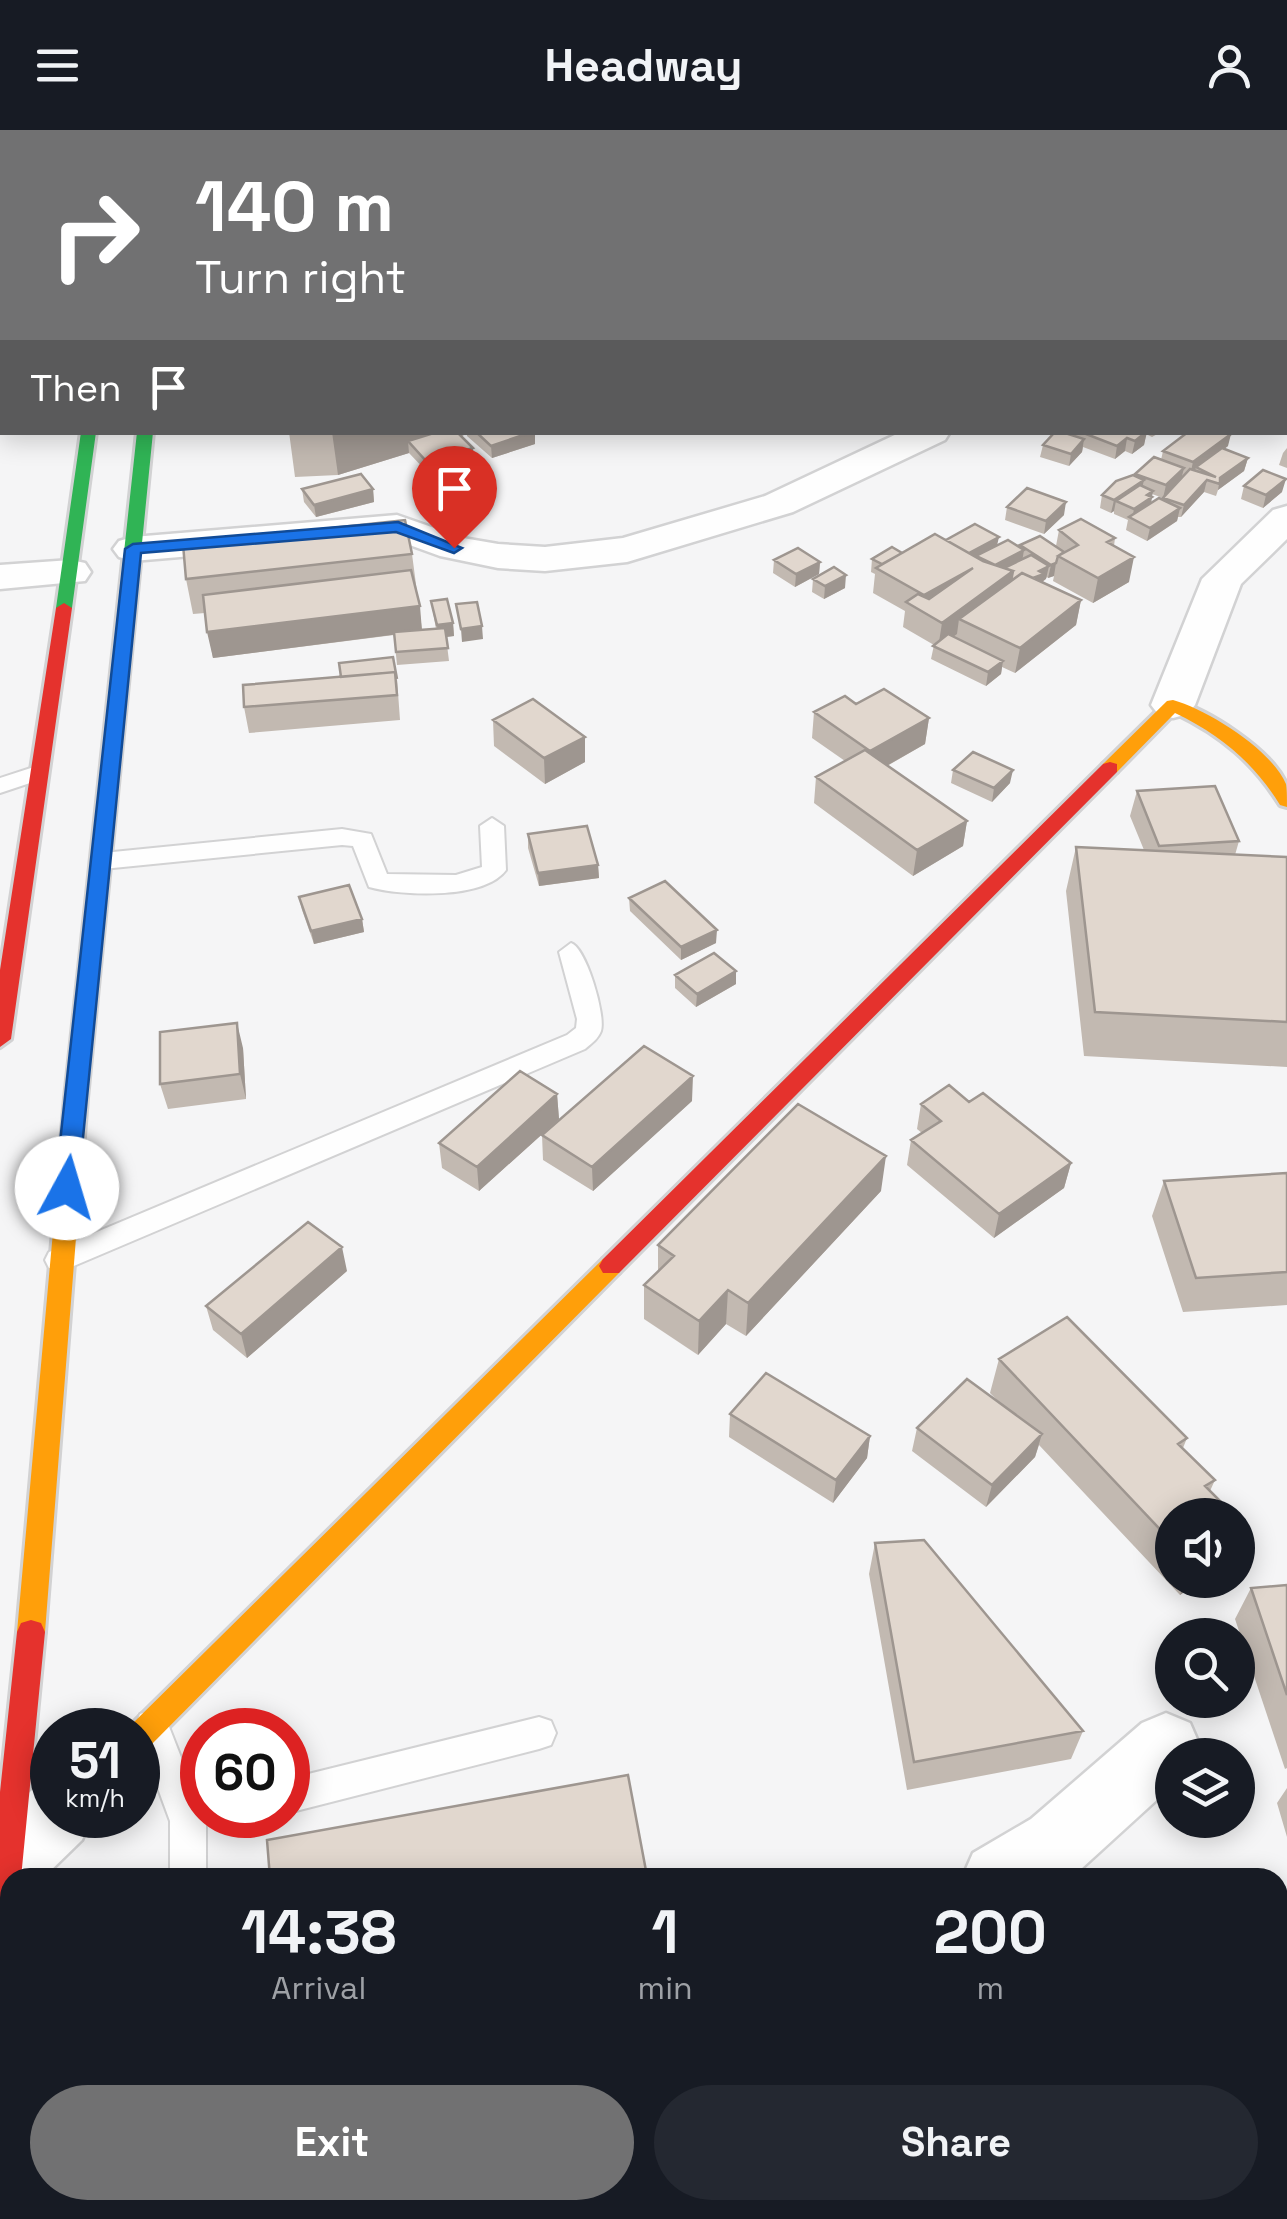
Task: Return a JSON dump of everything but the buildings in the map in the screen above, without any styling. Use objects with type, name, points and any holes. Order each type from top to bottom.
[{"type":"main road","points":[[0,1038],[4,962],[71,572],[89,435]]},
{"type":"main road","points":[[6,1868],[38,1567],[59,1260],[145,435]]},
{"type":"main road","points":[[160,1716],[1173,705],[1222,726],[1272,768],[1287,800]]},
{"type":"street","points":[[133,549],[398,527],[454,548],[498,556],[546,559],[627,550],[779,504],[926,435]]},
{"type":"street","points":[[1173,705],[1222,579],[1287,518]]},
{"type":"street","points":[[0,577],[71,572]]},
{"type":"street","points":[[1015,1868],[1056,1844],[1155,1756]]},
{"type":"street","points":[[6,1863],[33,1838]]},
{"type":"lane","points":[[0,786],[34,774]]},
{"type":"lane","points":[[103,862],[342,837],[363,839],[377,881],[444,884],[489,876],[494,870],[492,826]]},
{"type":"lane","points":[[59,1260],[576,1042],[588,1032],[590,1019],[570,952]]},
{"type":"lane","points":[[310,1790],[539,1733]]},
{"type":"lane","points":[[160,1757],[180,1787]]},
{"type":"lane","points":[[190,1868],[196,1838]]},
{"type":"traffic: fast","points":[[64,608],[89,435]]},
{"type":"traffic: fast","points":[[76,1098],[145,435]]},
{"type":"traffic: slow","points":[[1110,768],[1173,705],[1239,743],[1265,769],[1287,801]]},
{"type":"traffic: slow","points":[[31,1632],[76,1098]]},
{"type":"traffic: slow","points":[[160,1716],[611,1266]]},
{"type":"traffic: jam","points":[[0,1039],[64,608]]},
{"type":"traffic: jam","points":[[611,1266],[1110,768]]},
{"type":"traffic: jam","points":[[7,1868],[31,1632]]},
{"type":"route","points":[[67,1188],[133,549],[398,527],[454,548]]}]
